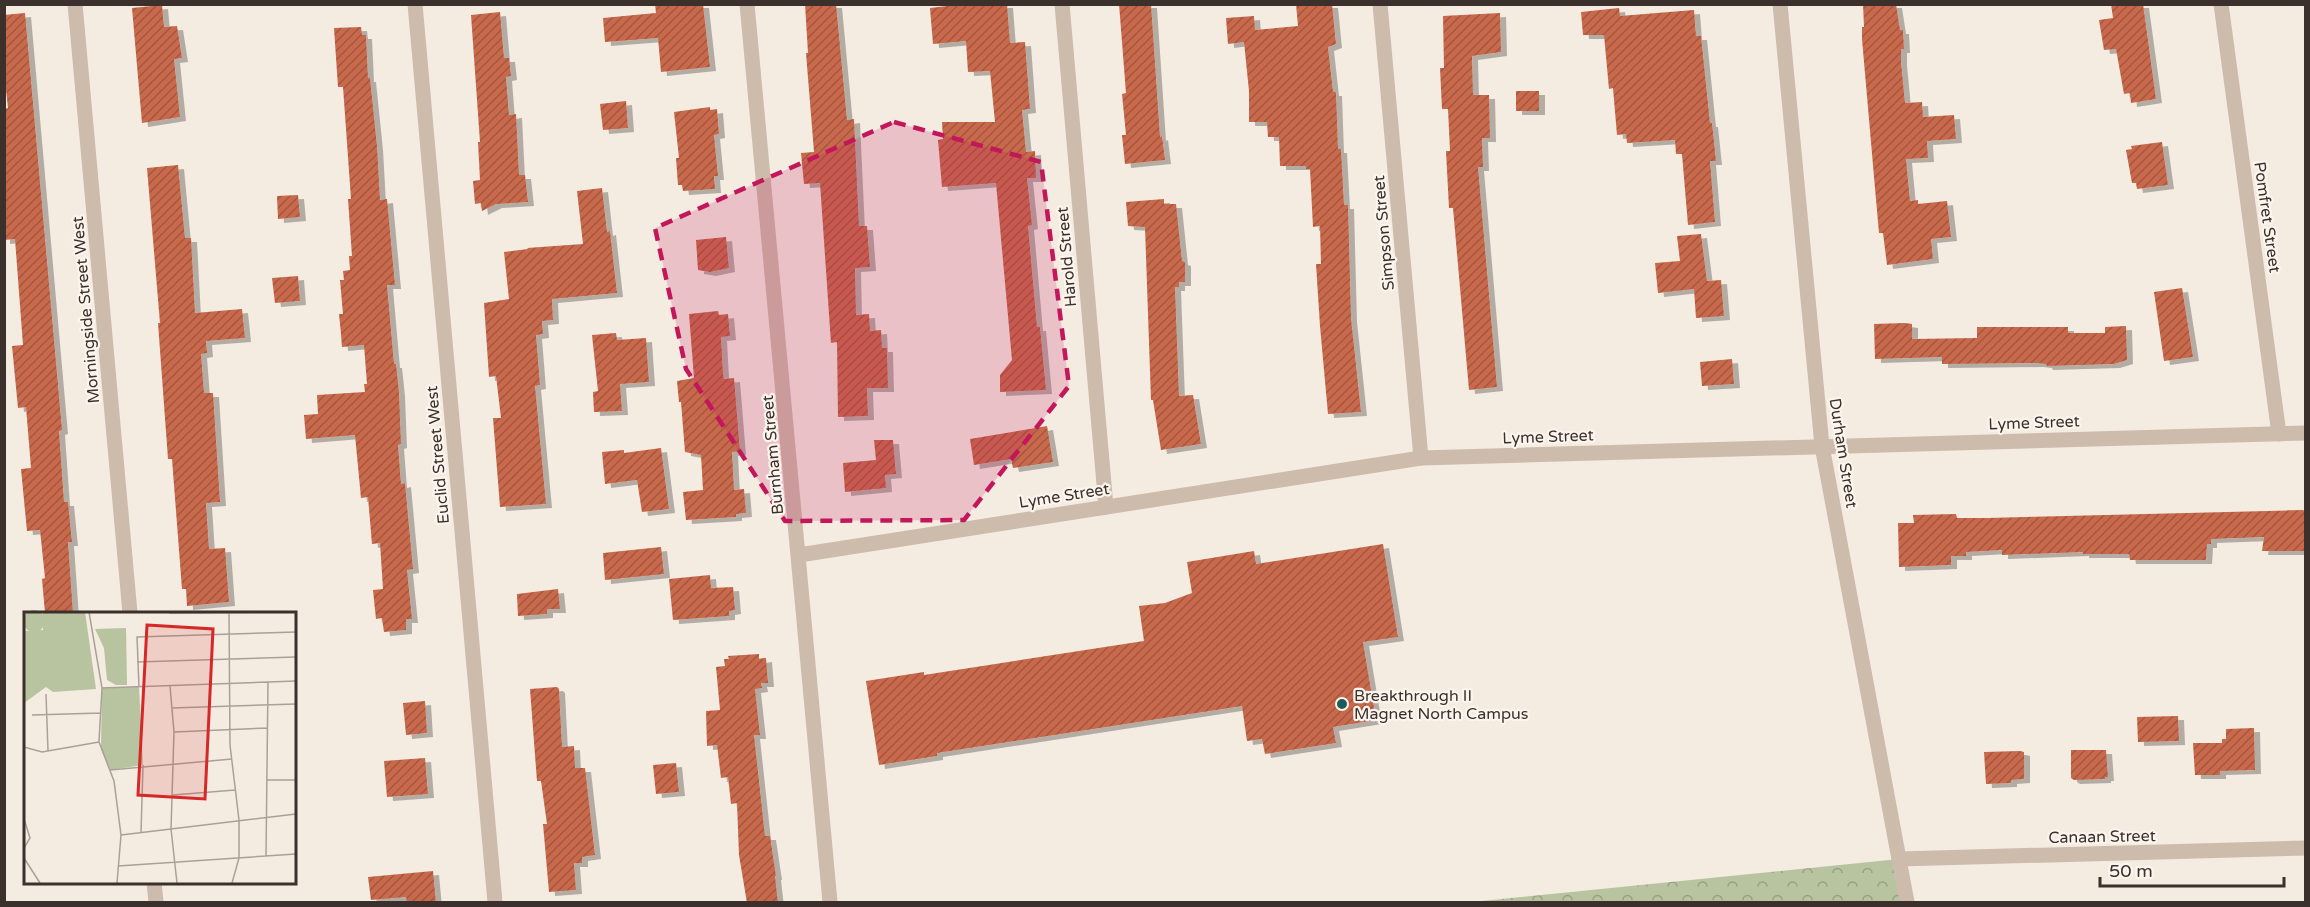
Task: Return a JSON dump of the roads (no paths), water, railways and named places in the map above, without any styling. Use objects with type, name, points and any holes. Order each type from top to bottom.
[{"type":"street","name":"Morningside Street West","points":[[75,4],[130,612]]},
{"type":"street","name":"Euclid Street West","points":[[415,4],[495,903]]},
{"type":"street","name":"Burnham Street","points":[[747,4],[800,555],[830,903]]},
{"type":"street","name":"Harold Street","points":[[1062,4],[1106,507]]},
{"type":"street","name":"Simpson Street","points":[[1380,4],[1421,458]]},
{"type":"street","name":"Durham Street","points":[[1780,4],[1822,446],[1907,903]]},
{"type":"street","name":"Pomfret Street","points":[[2221,4],[2279,434]]},
{"type":"street","name":"Lyme Street","points":[[800,555],[1421,458],[2306,433]]},
{"type":"street","name":"Canaan Street","points":[[1899,859],[2306,848]]},
{"type":"street","points":[[154,883],[156,903]]},
{"type":"place","name":"Breakthrough II Magnet North Campus","points":[[1342,704]]}]
